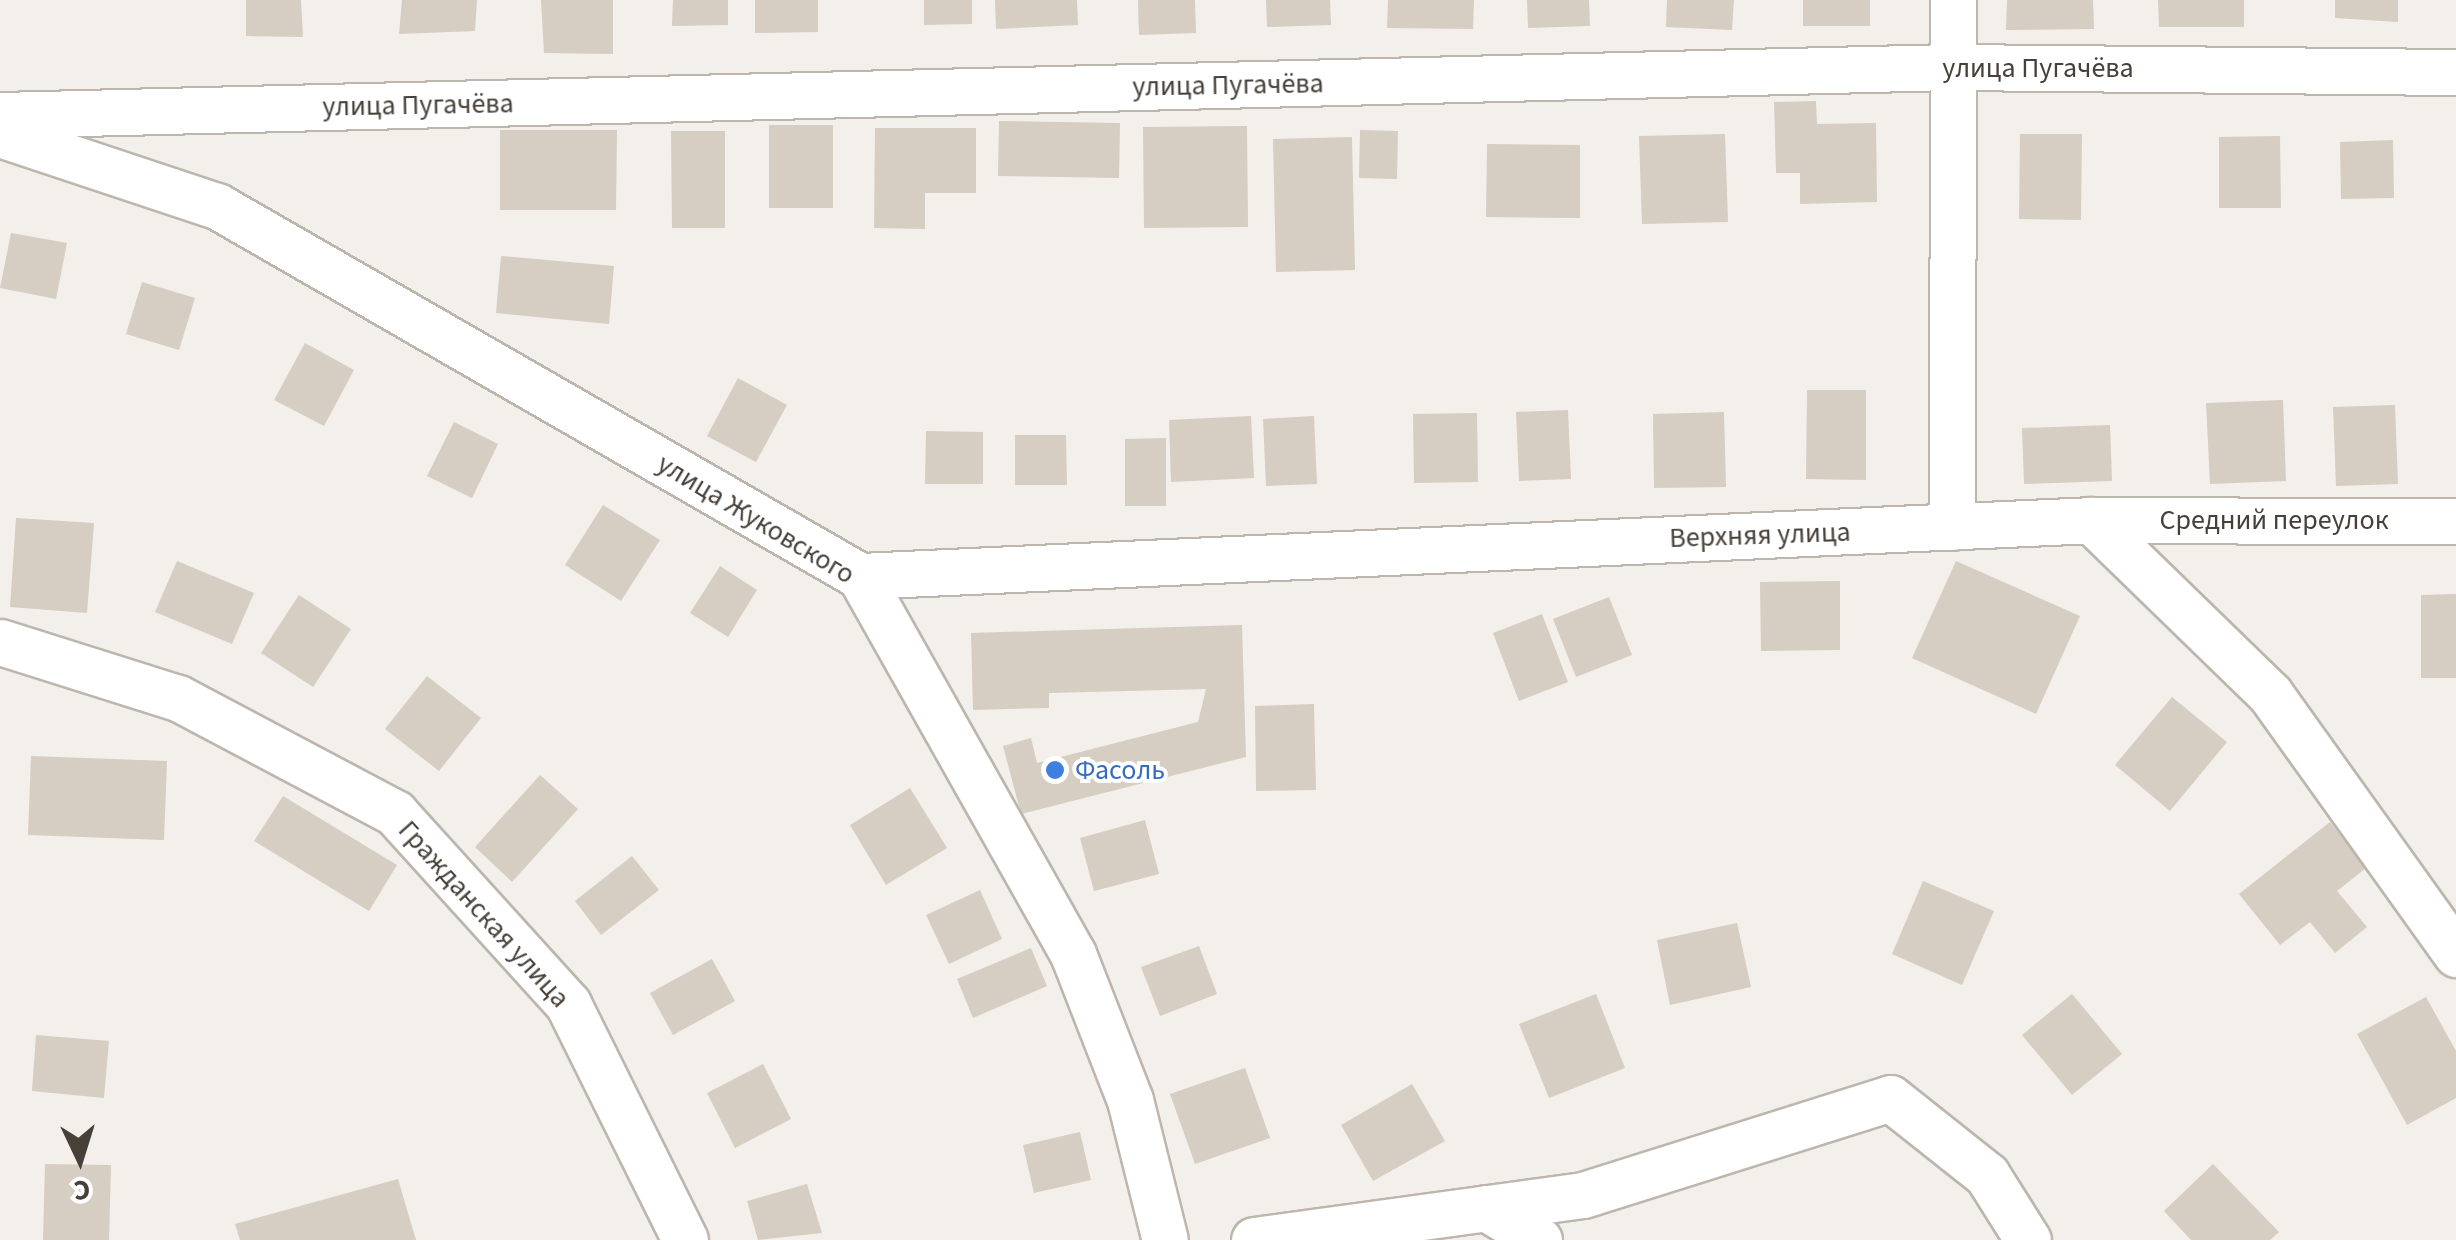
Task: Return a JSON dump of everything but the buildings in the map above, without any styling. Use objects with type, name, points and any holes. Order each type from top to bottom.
[{"type":"street","points":[[1952,527],[1953,0]]},
{"type":"street","name":"улица Пугачёва","points":[[0,115],[1952,66],[2456,72]]},
{"type":"street","name":"улица Жуковского","points":[[0,134],[217,206],[860,576],[1073,954],[1130,1100],[1165,1240]]},
{"type":"street","points":[[2091,520],[2270,694],[2456,954]]},
{"type":"street","name":"Верхняя улица","points":[[860,576],[2091,520]]},
{"type":"street","name":"Средний переулок","points":[[2091,520],[2456,521]]},
{"type":"street","name":"Гражданская улица","points":[[0,642],[178,698],[395,813],[568,1004],[685,1240]]},
{"type":"street","points":[[1254,1240],[1583,1195],[1890,1098],[1986,1175],[2028,1240]]},
{"type":"street","points":[[1486,1208],[1539,1240]]},
{"type":"place","name":"Фасоль","points":[[1055,770]]}]
